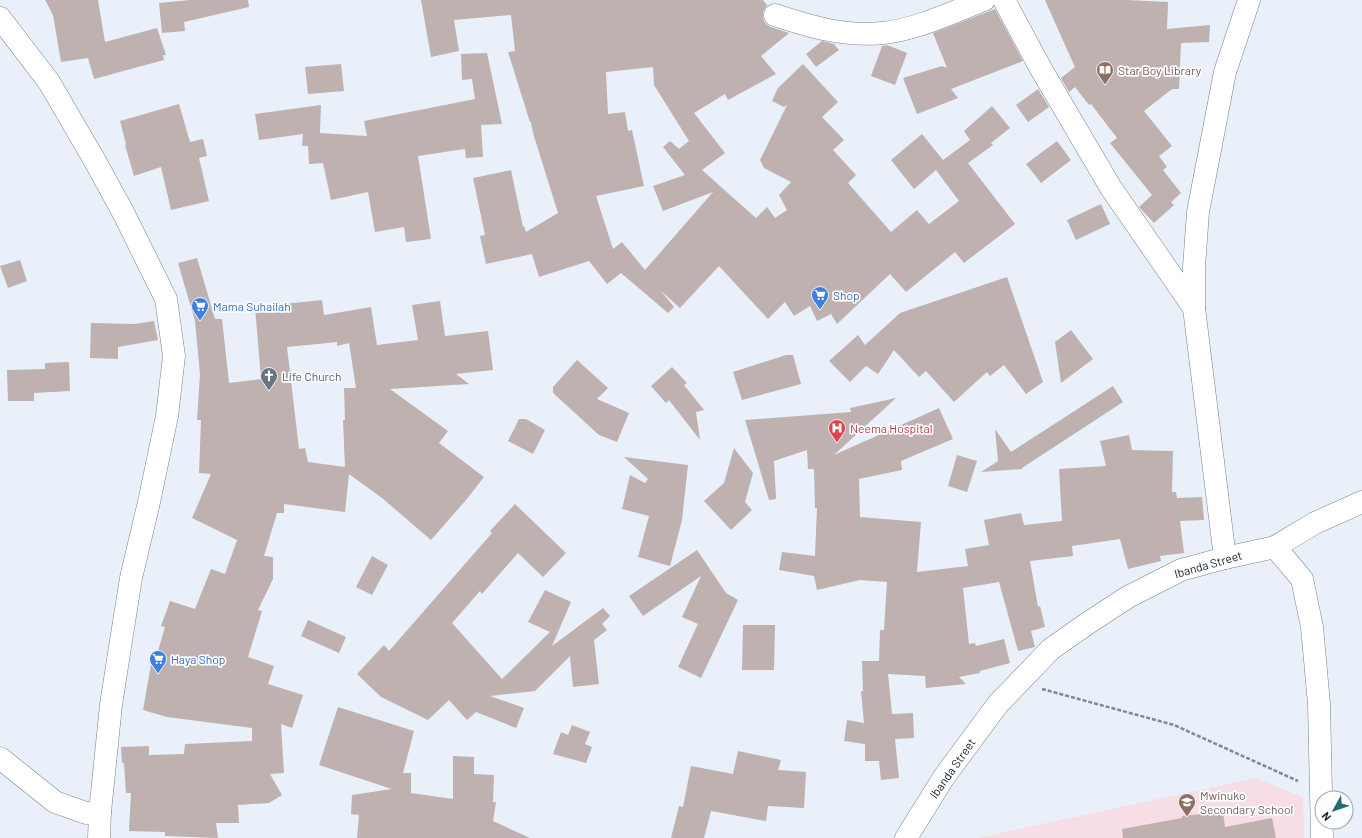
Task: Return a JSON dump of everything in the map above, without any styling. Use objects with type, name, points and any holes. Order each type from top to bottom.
[{"type":"street","points":[[775,16],[822,30],[857,34],[883,33],[910,27],[984,0]]},
{"type":"street","points":[[1004,0],[1041,69],[1111,188],[1194,308]]},
{"type":"street","points":[[1225,558],[1194,308],[1194,267],[1198,212],[1225,72],[1249,0]]},
{"type":"street","points":[[1,22],[49,82],[124,214],[166,299],[174,356],[167,416],[150,502],[131,578],[120,647],[111,705],[100,812],[99,838]]},
{"type":"street","name":"Ibanda Street","points":[[906,838],[944,777],[998,704],[1051,649],[1128,597],[1181,570],[1275,547],[1315,523],[1362,502]]},
{"type":"street","points":[[1275,547],[1302,579],[1312,627],[1319,704],[1320,790]]},
{"type":"street","points":[[0,758],[55,802],[86,813],[100,812]]},
{"type":"path","points":[[1019,682],[1174,725],[1318,790]]},
{"type":"shaded area","name":"Mwinuko Secondary School","points":[[1256,778],[1303,797],[1304,838],[977,838]]},
{"type":"building","points":[[45,0],[98,0],[105,42],[157,28],[166,55],[163,55],[164,60],[94,79],[88,58],[61,62],[53,15]]},
{"type":"building","points":[[190,0],[248,0],[249,7],[184,22],[185,31],[162,33],[159,3]]},
{"type":"building","points":[[421,0],[763,0],[767,5],[763,12],[765,23],[771,27],[789,33],[761,56],[776,74],[728,100],[725,94],[694,113],[725,153],[702,170],[756,218],[767,207],[775,218],[787,210],[779,195],[791,182],[764,168],[760,160],[787,105],[784,107],[772,101],[778,88],[803,64],[838,102],[822,117],[844,140],[833,150],[856,175],[848,183],[891,232],[917,210],[929,224],[959,201],[936,170],[914,189],[891,160],[922,134],[943,160],[970,140],[964,131],[992,106],[1010,128],[991,143],[993,145],[968,163],[1015,224],[964,263],[955,252],[906,292],[890,274],[837,324],[831,314],[817,321],[810,306],[794,316],[785,302],[768,319],[719,266],[680,308],[661,291],[674,307],[668,313],[621,273],[607,284],[589,261],[539,277],[532,254],[486,264],[480,236],[485,235],[473,178],[511,170],[523,227],[524,226],[526,232],[558,213],[533,133],[531,122],[508,52],[515,51],[511,15],[454,20],[459,51],[431,57]],"holes":[[[653,67],[654,85],[689,141],[679,149],[670,141],[663,147],[685,175],[653,186],[663,211],[713,192],[645,270],[622,242],[613,249],[596,196],[644,186],[632,130],[628,131],[625,112],[608,114],[606,72]]]},
{"type":"building","points":[[1045,0],[1126,0],[1168,2],[1167,29],[1210,25],[1209,42],[1181,43],[1179,89],[1172,89],[1144,111],[1172,146],[1159,156],[1167,167],[1163,170],[1181,193],[1171,202],[1174,205],[1154,223],[1139,207],[1152,195],[1110,143],[1117,138],[1091,104],[1089,105],[1075,87],[1069,92],[1061,78],[1075,67]]},
{"type":"building","points":[[995,9],[1023,61],[951,89],[958,98],[917,114],[903,78],[942,66],[947,68],[933,33]]},
{"type":"building","points":[[822,41],[834,44],[839,50],[816,67],[806,54]]},
{"type":"building","points":[[887,45],[907,53],[895,85],[871,76],[882,46]]},
{"type":"building","points":[[487,53],[502,124],[481,125],[483,157],[466,158],[465,149],[418,156],[431,239],[406,242],[404,227],[375,232],[368,192],[331,200],[323,163],[309,164],[308,146],[302,146],[303,134],[259,140],[255,114],[321,105],[320,133],[367,136],[364,121],[475,99],[472,79],[462,80],[461,54]]},
{"type":"building","points":[[341,64],[344,91],[308,94],[305,67]]},
{"type":"building","points":[[1038,89],[1049,107],[1028,122],[1016,105]]},
{"type":"building","points":[[179,104],[190,142],[203,139],[207,156],[199,158],[209,201],[171,210],[161,167],[134,176],[120,121]]},
{"type":"building","points":[[1057,141],[1071,160],[1041,183],[1026,164]]},
{"type":"building","points":[[1101,204],[1110,224],[1076,240],[1067,220]]},
{"type":"building","points":[[197,258],[215,319],[222,319],[229,383],[261,379],[255,307],[322,300],[324,315],[371,307],[377,345],[418,340],[412,305],[440,301],[445,336],[488,331],[493,370],[456,374],[469,384],[390,389],[448,431],[439,443],[484,477],[431,540],[382,498],[349,474],[345,512],[284,504],[284,513],[277,513],[264,556],[273,557],[273,579],[258,610],[262,611],[248,657],[274,666],[268,684],[303,695],[292,728],[281,724],[284,773],[270,774],[282,795],[269,803],[238,805],[239,823],[216,823],[218,838],[165,836],[165,832],[129,831],[131,793],[126,793],[124,763],[122,763],[121,747],[149,746],[149,755],[184,754],[185,744],[252,741],[252,728],[167,717],[143,710],[151,665],[154,665],[165,627],[161,626],[170,601],[195,609],[211,569],[225,574],[237,540],[192,518],[211,474],[199,473],[201,420],[197,420],[200,374],[195,321],[178,263]],"holes":[[[337,342],[337,346],[349,343],[356,388],[344,388],[345,420],[343,420],[345,467],[308,462],[305,448],[299,449],[287,347]]]},
{"type":"building","points":[[20,260],[27,281],[8,288],[0,266]]},
{"type":"building","points":[[1007,277],[1043,382],[1026,394],[1004,365],[990,376],[987,372],[954,402],[926,371],[919,377],[894,350],[878,374],[866,366],[850,382],[829,361],[858,335],[865,345],[900,313]]},
{"type":"building","points":[[154,321],[158,340],[118,347],[118,359],[90,358],[91,323],[134,324]]},
{"type":"building","points":[[1071,330],[1093,359],[1061,383],[1055,342]]},
{"type":"building","points":[[786,355],[793,355],[801,384],[742,400],[733,372]]},
{"type":"building","points":[[577,360],[608,388],[597,399],[629,413],[617,442],[599,435],[553,393],[553,387]]},
{"type":"building","points":[[69,362],[70,391],[34,393],[34,401],[8,401],[7,370],[45,369],[45,363]]},
{"type":"building","points":[[672,367],[687,383],[684,385],[704,410],[696,412],[700,440],[669,400],[666,403],[651,386]]},
{"type":"building","points":[[1113,386],[1123,402],[1022,468],[1023,469],[981,472],[998,461],[995,429],[1011,452]]},
{"type":"building","points":[[896,398],[834,455],[939,408],[953,439],[901,461],[902,470],[859,479],[860,517],[921,522],[917,572],[968,566],[965,549],[989,545],[984,520],[1021,513],[1024,525],[1062,521],[1059,469],[1106,466],[1100,441],[1129,435],[1132,450],[1173,451],[1172,492],[1176,492],[1177,498],[1202,497],[1204,520],[1180,521],[1184,553],[1160,556],[1161,561],[1128,569],[1120,539],[1072,546],[1073,556],[1030,561],[1038,607],[1040,606],[1045,627],[1031,631],[1035,647],[1018,651],[999,582],[963,588],[969,644],[975,643],[976,646],[1004,639],[1010,663],[980,671],[980,673],[959,677],[966,684],[926,688],[925,676],[888,674],[892,714],[913,713],[914,738],[895,739],[899,778],[881,780],[879,761],[865,761],[865,744],[844,741],[847,720],[864,723],[861,691],[863,691],[862,661],[879,661],[880,630],[884,630],[887,582],[860,580],[817,590],[814,576],[779,570],[782,552],[815,556],[817,508],[815,508],[814,469],[808,469],[807,450],[774,461],[776,499],[769,500],[745,420],[851,412],[850,408]]},
{"type":"building","points":[[519,419],[526,419],[545,430],[533,454],[508,441]]},
{"type":"building","points":[[734,448],[753,473],[745,502],[752,510],[731,530],[704,501],[724,483]]},
{"type":"building","points":[[957,455],[977,461],[967,492],[948,486]]},
{"type":"building","points":[[624,457],[688,465],[682,520],[670,566],[638,557],[649,516],[622,509],[630,475],[645,483],[648,479]]},
{"type":"building","points":[[515,504],[566,553],[543,577],[518,553],[482,594],[480,591],[452,623],[502,679],[550,632],[528,622],[545,590],[571,602],[552,646],[603,608],[610,616],[602,624],[607,630],[594,640],[599,684],[573,687],[570,656],[535,691],[490,696],[524,708],[516,728],[476,712],[467,720],[449,700],[428,720],[381,697],[357,674],[384,645],[389,651],[492,533],[490,531]]},
{"type":"building","points":[[697,550],[726,593],[738,600],[701,678],[678,667],[698,624],[682,617],[701,576],[643,616],[629,596]]},
{"type":"building","points":[[372,556],[388,565],[372,595],[356,587]]},
{"type":"building","points":[[308,620],[346,637],[339,653],[301,636]]},
{"type":"building","points":[[743,625],[775,625],[774,670],[742,670]]},
{"type":"building","points":[[338,707],[414,731],[403,773],[411,773],[411,793],[453,799],[453,756],[474,757],[474,774],[494,775],[493,802],[496,802],[493,821],[530,838],[357,838],[359,815],[351,814],[352,795],[392,789],[319,765]]},
{"type":"building","points":[[572,725],[590,732],[585,744],[592,747],[586,763],[553,754],[561,732],[568,735]]},
{"type":"building","points":[[738,751],[781,760],[778,770],[806,772],[804,808],[768,806],[766,821],[711,811],[704,838],[671,838],[679,806],[683,807],[691,766],[733,774]]},
{"type":"building","points":[[1223,812],[1225,827],[1272,818],[1276,838],[1123,838],[1122,829],[1182,818],[1182,816]]},
{"type":"place","name":"Star Boy Library","points":[[1105,85]]},
{"type":"place","name":"Shop","points":[[820,310]]},
{"type":"place","name":"Mama Suhailah","points":[[200,321]]},
{"type":"place","name":"Life Church","points":[[269,391]]},
{"type":"place","name":"Neema Hospital","points":[[837,443]]},
{"type":"place","name":"Haya Shop","points":[[158,674]]},
{"type":"place","name":"Mwinuko Secondary School","points":[[1187,817]]}]
